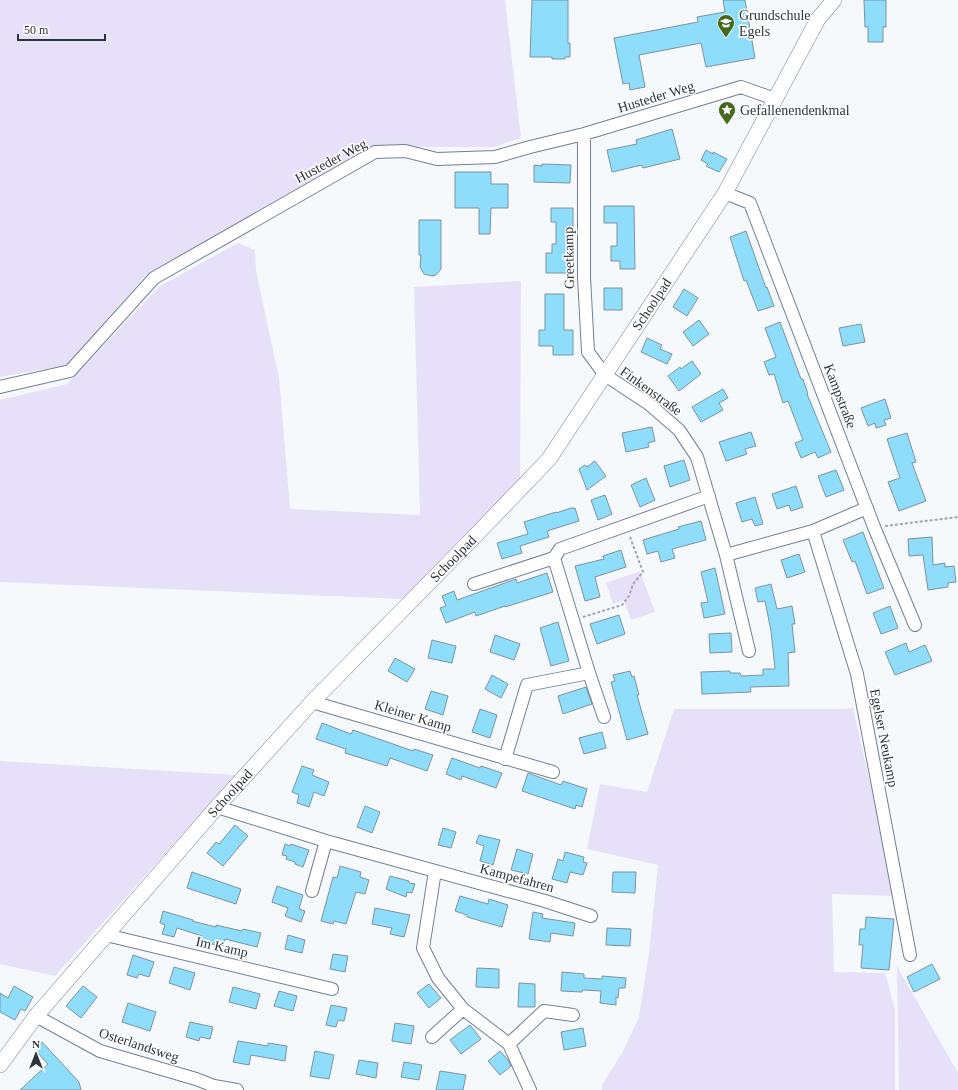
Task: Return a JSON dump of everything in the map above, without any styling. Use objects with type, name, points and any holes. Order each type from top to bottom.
[{"type":"street","name":"Schoolpad","points":[[0,1065],[36,1016],[217,808],[312,702],[549,459],[724,193],[818,19],[834,0]]},
{"type":"street","name":"Husteder Weg","points":[[0,387],[70,371],[154,278],[374,152],[405,151],[437,159],[495,157],[584,134],[741,87],[775,99]]},
{"type":"street","name":"Greetkamp","points":[[584,134],[584,277],[588,352],[605,375]]},
{"type":"street","name":"Kampstraße","points":[[724,193],[750,203],[874,527],[915,625]]},
{"type":"street","name":"Finkenstraße","points":[[605,375],[649,404],[679,430],[697,457],[726,555],[749,651]]},
{"type":"street","points":[[474,584],[709,496]]},
{"type":"street","points":[[726,555],[812,531],[867,508]]},
{"type":"street","name":"Egelser Neukamp","points":[[812,531],[857,674],[910,955]]},
{"type":"street","points":[[557,554],[573,621],[604,717]]},
{"type":"street","points":[[505,759],[527,685],[589,673]]},
{"type":"street","name":"Kleiner Kamp","points":[[312,702],[553,772]]},
{"type":"street","name":"Kampefahren","points":[[217,808],[434,872],[545,901],[591,916]]},
{"type":"street","points":[[312,891],[326,841]]},
{"type":"street","points":[[434,872],[423,948],[438,978],[463,1009],[509,1044],[530,1090]]},
{"type":"street","name":"Im Kamp","points":[[106,935],[332,989]]},
{"type":"street","points":[[432,1037],[463,1009]]},
{"type":"street","points":[[509,1044],[544,1011],[573,1014]]},
{"type":"street","name":"Osterlandsweg","points":[[36,1016],[100,1051],[196,1079],[214,1086],[237,1090]]},
{"type":"path","points":[[874,527],[958,517]]},
{"type":"path","points":[[573,621],[622,605],[629,596],[633,584],[643,572],[626,526]]},
{"type":"shaded area","points":[[0,0],[505,0],[521,138],[493,147],[418,147],[375,145],[145,276],[67,365],[0,377]]},
{"type":"shaded area","points":[[238,243],[255,250],[256,271],[279,378],[290,509],[420,515],[414,287],[521,281],[520,479],[402,599],[0,582],[0,400],[67,384],[160,286]]},
{"type":"shaded area","points":[[640,571],[655,612],[631,620],[624,600],[613,604],[606,583]]},
{"type":"shaded area","points":[[853,708],[896,896],[832,894],[834,972],[885,973],[895,1009],[895,1090],[602,1090],[602,1085],[622,1053],[639,1017],[649,953],[658,865],[587,849],[600,784],[647,792],[674,709]]},
{"type":"shaded area","points":[[0,761],[236,775],[55,976],[0,964]]},
{"type":"shaded area","points":[[897,966],[958,1073],[958,1090],[899,1090]]},
{"type":"building","points":[[532,0],[568,0],[568,43],[570,43],[570,57],[565,57],[565,59],[552,59],[552,57],[530,57]]},
{"type":"building","points":[[723,0],[745,0],[755,58],[706,67],[701,43],[639,55],[645,87],[630,90],[629,83],[623,84],[614,38],[698,22],[697,17],[725,12]]},
{"type":"building","points":[[864,0],[886,0],[886,27],[883,27],[883,42],[868,42],[868,27],[865,27]]},
{"type":"building","points":[[672,129],[680,159],[643,168],[642,165],[612,172],[607,150],[637,144],[636,140]]},
{"type":"building","points":[[706,150],[727,159],[719,172],[706,166],[708,164],[701,160]]},
{"type":"building","points":[[542,164],[571,165],[570,183],[534,182],[534,165],[542,166]]},
{"type":"building","points":[[455,172],[491,172],[491,184],[508,184],[508,208],[491,208],[490,234],[479,234],[479,208],[455,208]]},
{"type":"building","points":[[604,206],[634,206],[635,269],[620,269],[620,261],[611,261],[611,246],[617,246],[617,223],[604,223]]},
{"type":"building","points":[[551,208],[573,208],[573,228],[571,228],[571,273],[546,273],[546,253],[552,253],[552,244],[556,244],[556,222],[551,222]]},
{"type":"building","points":[[419,220],[441,220],[441,269],[436,275],[432,276],[424,274],[420,267],[421,255],[419,255]]},
{"type":"building","points":[[746,231],[774,306],[758,311],[746,280],[744,281],[730,237]]},
{"type":"building","points":[[604,288],[622,288],[622,310],[604,310]]},
{"type":"building","points":[[684,289],[698,298],[687,316],[673,307]]},
{"type":"building","points":[[545,294],[564,294],[564,330],[573,330],[573,355],[553,355],[553,346],[539,346],[539,330],[545,330]]},
{"type":"building","points":[[699,320],[709,334],[693,346],[683,332]]},
{"type":"building","points":[[780,322],[801,379],[803,379],[807,394],[831,452],[818,458],[815,452],[801,458],[795,443],[803,440],[788,401],[783,403],[774,374],[769,375],[764,362],[776,357],[765,328]]},
{"type":"building","points":[[861,324],[865,342],[843,346],[839,328]]},
{"type":"building","points":[[647,338],[662,345],[660,349],[672,354],[667,364],[641,352]]},
{"type":"building","points":[[692,361],[701,374],[679,391],[668,376],[680,367],[681,369]]},
{"type":"building","points":[[723,389],[728,398],[719,403],[723,410],[701,422],[692,407]]},
{"type":"building","points":[[885,399],[891,418],[884,420],[886,425],[876,428],[875,423],[868,426],[861,408]]},
{"type":"building","points":[[652,427],[655,441],[648,443],[649,447],[626,452],[622,433]]},
{"type":"building","points":[[751,432],[756,446],[745,449],[747,454],[726,461],[719,442]]},
{"type":"building","points":[[907,433],[916,462],[912,463],[926,501],[899,511],[888,482],[900,478],[887,439]]},
{"type":"building","points":[[684,460],[690,480],[670,487],[664,466]]},
{"type":"building","points":[[595,461],[606,476],[587,490],[579,469],[585,465],[587,467]]},
{"type":"building","points":[[836,470],[844,490],[826,497],[818,476]]},
{"type":"building","points":[[646,478],[655,500],[640,507],[631,485]]},
{"type":"building","points":[[796,486],[803,507],[791,511],[789,505],[777,509],[772,494]]},
{"type":"building","points":[[605,495],[612,514],[598,520],[591,500]]},
{"type":"building","points":[[755,497],[763,524],[755,526],[752,519],[742,522],[736,503]]},
{"type":"building","points":[[575,508],[579,521],[547,531],[549,537],[520,546],[522,553],[502,559],[497,543],[528,534],[524,522]]},
{"type":"building","points":[[701,521],[706,540],[672,549],[675,558],[661,562],[658,551],[647,554],[643,540],[679,529],[678,527]]},
{"type":"building","points":[[863,532],[884,588],[867,594],[855,561],[852,562],[843,540]]},
{"type":"building","points":[[932,537],[933,565],[945,563],[945,567],[954,566],[956,582],[948,583],[948,587],[928,590],[923,555],[909,556],[908,539]]},
{"type":"building","points":[[621,550],[626,567],[595,577],[600,597],[585,601],[575,566],[604,559],[603,556]]},
{"type":"building","points":[[799,554],[805,572],[787,578],[781,560]]},
{"type":"building","points":[[715,568],[725,614],[704,618],[701,603],[708,602],[701,572]]},
{"type":"building","points":[[547,573],[553,592],[476,616],[475,612],[446,623],[440,608],[446,606],[442,596],[454,591],[457,600],[516,579],[517,583]]},
{"type":"building","points":[[771,584],[777,609],[792,606],[795,624],[792,624],[795,652],[788,653],[789,686],[750,687],[751,692],[702,694],[701,672],[730,671],[730,673],[740,673],[741,676],[763,675],[763,669],[775,669],[771,631],[765,601],[758,602],[755,588]]},
{"type":"building","points":[[890,606],[898,628],[881,634],[873,613]]},
{"type":"building","points":[[619,615],[625,634],[597,644],[590,624]]},
{"type":"building","points":[[558,622],[569,661],[551,666],[540,628]]},
{"type":"building","points":[[731,633],[732,652],[710,653],[709,634]]},
{"type":"building","points":[[495,635],[520,644],[514,660],[490,652]]},
{"type":"building","points":[[432,640],[456,646],[452,663],[428,658]]},
{"type":"building","points":[[906,643],[909,652],[925,645],[932,661],[895,675],[885,652]]},
{"type":"building","points":[[395,658],[415,669],[407,682],[388,671]]},
{"type":"building","points":[[630,671],[632,677],[634,676],[639,695],[637,695],[648,734],[627,740],[611,682],[615,681],[613,675]]},
{"type":"building","points":[[492,675],[508,684],[501,698],[485,689]]},
{"type":"building","points":[[586,687],[592,704],[563,714],[558,696]]},
{"type":"building","points":[[431,691],[448,696],[443,715],[425,709]]},
{"type":"building","points":[[480,709],[497,715],[490,738],[472,732]]},
{"type":"building","points":[[322,723],[351,734],[353,730],[413,751],[414,749],[433,755],[427,771],[390,758],[387,766],[345,753],[346,749],[316,739]]},
{"type":"building","points":[[602,732],[606,748],[584,754],[579,738]]},
{"type":"building","points":[[452,758],[480,768],[481,766],[502,773],[496,788],[462,776],[461,780],[446,774]]},
{"type":"building","points":[[302,766],[314,770],[312,775],[329,782],[324,796],[314,792],[309,807],[297,803],[299,795],[292,792]]},
{"type":"building","points":[[528,773],[561,785],[563,781],[587,789],[582,807],[576,805],[575,809],[522,791]]},
{"type":"building","points":[[365,806],[380,812],[372,833],[357,827]]},
{"type":"building","points":[[235,825],[248,836],[223,866],[207,853],[216,842],[219,844]]},
{"type":"building","points":[[443,828],[456,832],[451,848],[438,845]]},
{"type":"building","points":[[479,835],[500,840],[493,865],[480,861],[484,846],[476,843]]},
{"type":"building","points":[[285,844],[290,846],[291,844],[309,850],[303,867],[286,859],[287,856],[282,855]]},
{"type":"building","points":[[517,849],[533,854],[528,874],[511,870]]},
{"type":"building","points":[[565,852],[584,857],[583,862],[587,863],[583,875],[570,872],[567,883],[552,879],[558,859],[563,861]]},
{"type":"building","points":[[340,866],[361,872],[360,877],[369,880],[365,894],[356,892],[346,924],[334,921],[333,924],[321,921],[333,877],[337,878]]},
{"type":"building","points":[[192,872],[241,889],[236,904],[187,888]]},
{"type":"building","points":[[613,872],[636,872],[635,893],[612,892]]},
{"type":"building","points":[[390,876],[415,884],[412,893],[407,892],[406,897],[386,889]]},
{"type":"building","points":[[277,886],[303,895],[299,909],[305,911],[301,922],[285,916],[288,908],[272,902]]},
{"type":"building","points":[[460,896],[488,904],[489,899],[508,905],[502,927],[467,917],[467,915],[455,911]]},
{"type":"building","points":[[375,908],[410,915],[404,937],[390,934],[392,928],[372,924]]},
{"type":"building","points":[[163,911],[216,927],[216,925],[242,931],[243,929],[261,933],[257,947],[225,939],[223,946],[200,943],[202,936],[177,928],[174,937],[162,934],[165,925],[160,923]]},
{"type":"building","points":[[533,912],[543,914],[542,918],[575,923],[573,936],[551,933],[550,942],[529,939]]},
{"type":"building","points":[[866,917],[894,919],[889,970],[861,968],[863,945],[859,945],[860,929],[865,929]]},
{"type":"building","points":[[607,928],[631,929],[630,946],[606,945]]},
{"type":"building","points":[[288,935],[305,940],[302,953],[285,949]]},
{"type":"building","points":[[333,954],[348,956],[345,972],[330,969]]},
{"type":"building","points":[[133,955],[154,962],[149,977],[139,974],[137,978],[127,975]]},
{"type":"building","points":[[932,964],[940,979],[914,992],[907,977]]},
{"type":"building","points":[[174,967],[195,973],[190,990],[169,983]]},
{"type":"building","points":[[477,968],[499,969],[499,988],[476,987]]},
{"type":"building","points":[[562,972],[584,974],[584,978],[602,979],[602,976],[626,978],[625,988],[619,988],[618,998],[616,997],[616,1005],[600,1003],[601,991],[561,991]]},
{"type":"building","points":[[519,983],[535,984],[535,1007],[518,1007]]},
{"type":"building","points":[[429,984],[441,998],[429,1008],[417,993]]},
{"type":"building","points":[[14,986],[33,997],[25,1011],[21,1009],[15,1020],[0,1012],[0,993],[8,998]]},
{"type":"building","points":[[83,986],[97,997],[81,1018],[66,1006]]},
{"type":"building","points":[[233,987],[260,994],[256,1009],[229,1002]]},
{"type":"building","points":[[279,991],[297,996],[293,1011],[274,1006]]},
{"type":"building","points":[[128,1003],[156,1012],[150,1031],[122,1022]]},
{"type":"building","points":[[331,1005],[347,1008],[344,1021],[338,1020],[336,1027],[326,1025]]},
{"type":"building","points":[[190,1022],[213,1027],[210,1039],[200,1037],[199,1041],[186,1037]]},
{"type":"building","points":[[395,1023],[414,1026],[411,1044],[392,1041]]},
{"type":"building","points":[[470,1025],[481,1039],[461,1054],[450,1040]]},
{"type":"building","points":[[583,1028],[586,1046],[564,1050],[561,1032]]},
{"type":"building","points":[[238,1041],[268,1046],[268,1043],[287,1046],[285,1061],[251,1055],[249,1065],[233,1062]]},
{"type":"building","points":[[42,1042],[79,1082],[81,1090],[20,1090],[48,1064],[34,1049]]},
{"type":"building","points":[[315,1051],[334,1055],[329,1079],[310,1076]]},
{"type":"building","points":[[500,1051],[511,1066],[500,1075],[488,1061]]},
{"type":"building","points":[[359,1060],[378,1063],[376,1078],[356,1074]]},
{"type":"building","points":[[404,1062],[422,1065],[419,1080],[401,1077]]},
{"type":"building","points":[[440,1071],[466,1075],[463,1090],[436,1090]]},
{"type":"place","name":"Grundschule Egels","points":[[726,38]]},
{"type":"place","name":"Gefallenendenkmal","points":[[727,125]]}]
